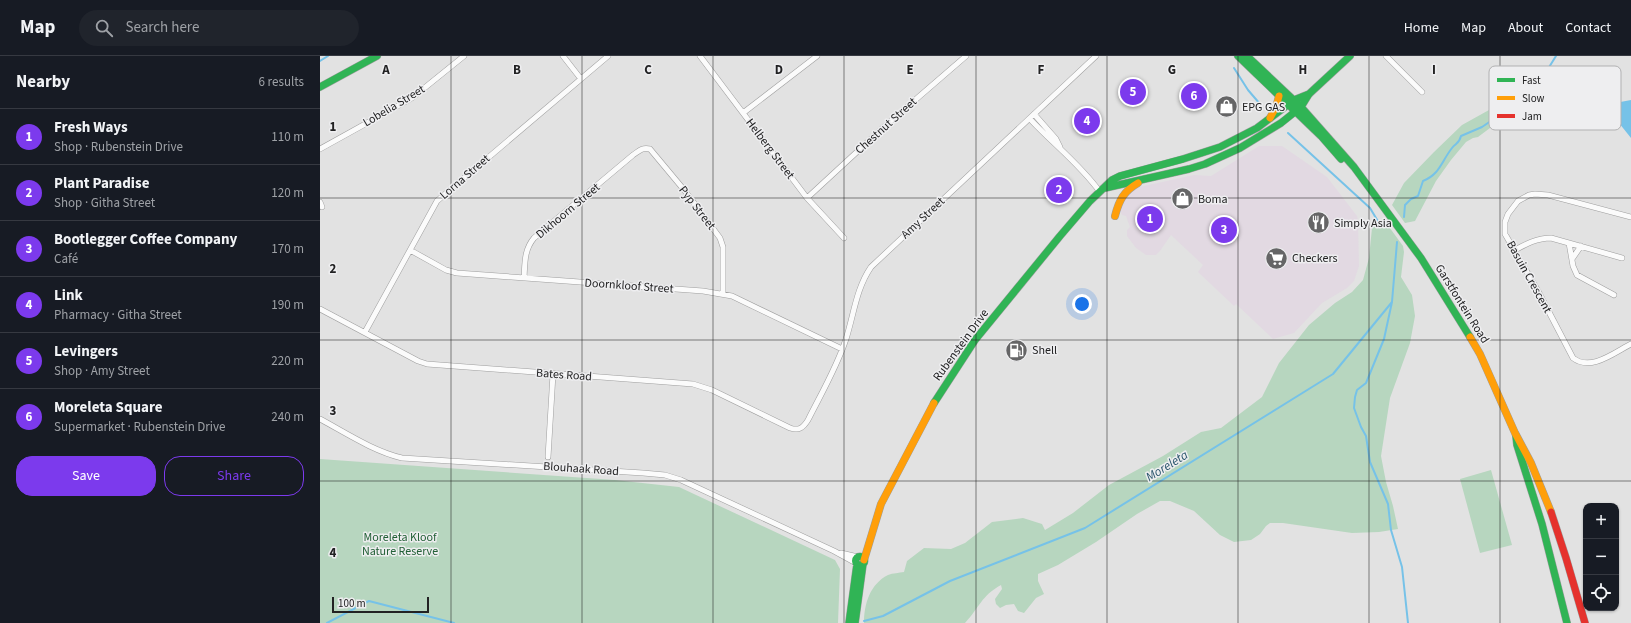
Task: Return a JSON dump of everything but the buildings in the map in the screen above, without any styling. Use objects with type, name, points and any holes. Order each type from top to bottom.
[{"type":"street","points":[[320,88],[377,56]]},
{"type":"street","name":"Lobelia Street","points":[[320,149],[412,98],[464,56]]},
{"type":"street","points":[[562,56],[581,79]]},
{"type":"street","name":"Lorna Street","points":[[365,332],[432,208],[444,194],[608,56]]},
{"type":"street","name":"Helberg Street","points":[[700,56],[807,198],[844,238]]},
{"type":"street","points":[[743,113],[817,56]]},
{"type":"street","name":"Chestnut Street","points":[[807,198],[885,126],[966,56]]},
{"type":"street","name":"Amy Street","points":[[808,420],[842,349],[859,288],[864,277],[872,267],[1096,56]]},
{"type":"street","name":"Garstfontein Road","points":[[1238,56],[1279,96],[1291,103]]},
{"type":"street","name":"Garstfontein Road","points":[[1247,56],[1298,109],[1374,195],[1421,258],[1455,311],[1480,354],[1515,433],[1522,443],[1536,473],[1571,571],[1585,623]]},
{"type":"street","points":[[1030,118],[1046,137],[1060,148],[1102,190],[1205,164],[1250,142],[1282,123],[1298,109],[1309,94],[1350,56]]},
{"type":"street","points":[[1386,56],[1422,92]]},
{"type":"street","name":"Rubenstein Drive","points":[[849,623],[860,561],[881,504],[933,404],[975,340],[1060,236],[1112,180],[1120,176],[1212,151],[1242,137],[1269,120],[1291,103],[1309,94]]},
{"type":"street","points":[[1269,120],[1276,108],[1279,96]]},
{"type":"street","points":[[1034,114],[1056,139],[1060,148]]},
{"type":"street","name":"Pyp Street","points":[[633,155],[643,148],[650,149],[685,191],[720,238],[723,247],[723,294]]},
{"type":"street","name":"Dikhoorn Street","points":[[524,278],[526,250],[534,238],[633,155]]},
{"type":"street","points":[[1115,216],[1123,192],[1145,179]]},
{"type":"street","name":"Basuin Crescent","points":[[1631,217],[1548,195],[1529,195],[1518,201],[1508,214],[1505,222],[1505,234],[1574,358],[1580,362],[1591,363],[1631,344]]},
{"type":"street","points":[[1514,250],[1543,238],[1559,239],[1622,258]]},
{"type":"street","points":[[1569,243],[1574,271],[1577,275],[1614,294]]},
{"type":"street","points":[[1572,259],[1581,246]]},
{"type":"street","name":"Doornkloof Street","points":[[410,250],[446,270],[457,273],[703,291],[732,296],[842,349]]},
{"type":"street","name":"Bates Road","points":[[320,309],[418,361],[427,364],[693,384],[712,390],[794,429],[799,429],[804,426],[808,420]]},
{"type":"street","points":[[548,457],[553,374]]},
{"type":"street","name":"Blouhaak Road","points":[[320,419],[374,448],[402,458],[643,473],[674,477],[834,551],[860,561]]},
{"type":"street","name":"Garstfontein Road","points":[[1515,433],[1517,445],[1542,524],[1567,623]]},
{"type":"street","name":"Rubenstein Drive","points":[[855,623],[860,561]]},
{"type":"shaded area","points":[[1259,146],[1282,146],[1327,177],[1357,216],[1358,220],[1359,266],[1354,281],[1347,288],[1322,303],[1294,333],[1273,339],[1236,304],[1234,306],[1198,272],[1203,265],[1171,235],[1156,255],[1146,255],[1136,248],[1127,236],[1127,230],[1130,227],[1126,216],[1122,215],[1120,211],[1122,197],[1135,188],[1194,175],[1211,176]]},
{"type":"green space","points":[[1489,110],[1489,129],[1478,137],[1466,142],[1436,181],[1415,221],[1405,223],[1392,205],[1404,183],[1462,125]]},
{"type":"green space","points":[[1384,220],[1403,246],[1404,252],[1401,277],[1412,295],[1415,316],[1410,343],[1390,398],[1381,456],[1398,529],[1379,532],[1352,533],[1283,523],[1270,523],[1260,534],[1251,540],[1234,542],[1220,535],[1194,511],[1170,501],[1160,501],[1137,514],[1096,542],[1058,565],[1038,574],[1038,581],[1044,594],[1036,598],[1024,613],[1018,611],[1014,604],[1006,605],[1000,608],[996,604],[995,599],[1002,589],[1001,585],[989,593],[965,623],[864,623],[865,609],[872,589],[888,575],[904,572],[907,561],[924,548],[951,549],[965,543],[992,522],[1023,518],[1042,524],[1045,530],[1073,513],[1109,485],[1163,456],[1201,432],[1221,428],[1262,397],[1279,363],[1309,325],[1335,303],[1352,292],[1363,280],[1369,258],[1372,228]]},
{"type":"green space","name":"Moreleta Kloof Nature Reserve","points":[[320,459],[615,480],[679,487],[835,560],[840,569],[838,623],[320,623]]},
{"type":"green space","points":[[1491,470],[1512,545],[1480,553],[1460,479]]},
{"type":"water","points":[[1631,100],[1631,138],[1621,126],[1621,102]]},
{"type":"waterway","points":[[320,61],[328,56]]},
{"type":"waterway","name":"Moreleta","points":[[1550,66],[1556,56]]},
{"type":"waterway","points":[[1234,68],[1248,90],[1260,104]]},
{"type":"waterway","name":"Moreleta","points":[[1404,217],[1405,205],[1411,199],[1418,196],[1423,181],[1437,171],[1461,136],[1489,122]]},
{"type":"waterway","points":[[1288,133],[1370,208],[1379,223]]},
{"type":"waterway","name":"Moreleta","points":[[864,621],[883,616],[950,581],[1085,528],[1333,374],[1392,302],[1397,242]]},
{"type":"waterway","points":[[1392,302],[1384,339],[1366,383],[1357,390],[1354,408],[1366,436],[1370,462],[1388,504],[1391,530],[1402,567],[1408,623]]},
{"type":"waterway","name":"Moreleta","points":[[327,623],[369,601],[454,623]]},
{"type":"traffic: fast","points":[[320,87],[377,56]]},
{"type":"traffic: fast","points":[[1238,56],[1321,136],[1341,159]]},
{"type":"traffic: fast","points":[[1247,56],[1301,107],[1354,167],[1421,258],[1470,337]]},
{"type":"traffic: fast","points":[[1105,188],[1189,169],[1205,164],[1240,148],[1281,123],[1301,107],[1309,94],[1350,56]]},
{"type":"traffic: fast","points":[[934,403],[975,340],[1060,236],[1090,201],[1112,180],[1120,176],[1183,159],[1220,147],[1257,128],[1294,100],[1309,94]]},
{"type":"traffic: fast","points":[[1516,436],[1517,445],[1542,524],[1567,623]]},
{"type":"traffic: fast","points":[[858,557],[862,557],[864,561],[862,565],[858,565],[856,563],[856,559],[858,557]]},
{"type":"traffic: fast","points":[[849,623],[857,564]]},
{"type":"traffic: fast","points":[[855,623],[863,564]]},
{"type":"traffic: slow","points":[[1270,118],[1276,107],[1279,96]]},
{"type":"traffic: slow","points":[[1115,216],[1118,205],[1123,196],[1129,189],[1138,183]]},
{"type":"traffic: slow","points":[[1470,337],[1480,354],[1515,433],[1531,463],[1551,512]]},
{"type":"traffic: slow","points":[[864,560],[881,504],[934,403]]},
{"type":"traffic: jam","points":[[1551,512],[1585,623]]},
{"type":"place","name":"Levingers","points":[[1133,92]]},
{"type":"place","name":"Moreleta Square","points":[[1194,96]]},
{"type":"place","name":"EPG GAS","points":[[1227,107]]},
{"type":"place","name":"Link","points":[[1087,121]]},
{"type":"place","name":"Plant Paradise","points":[[1059,190]]},
{"type":"place","name":"Boma","points":[[1183,199]]},
{"type":"place","name":"Fresh Ways","points":[[1150,219]]},
{"type":"place","name":"Simply Asia","points":[[1319,223]]},
{"type":"place","name":"Bootlegger Coffee Company","points":[[1224,230]]},
{"type":"place","name":"Checkers","points":[[1276,258]]},
{"type":"place","name":"Shell","points":[[1016,350]]}]
